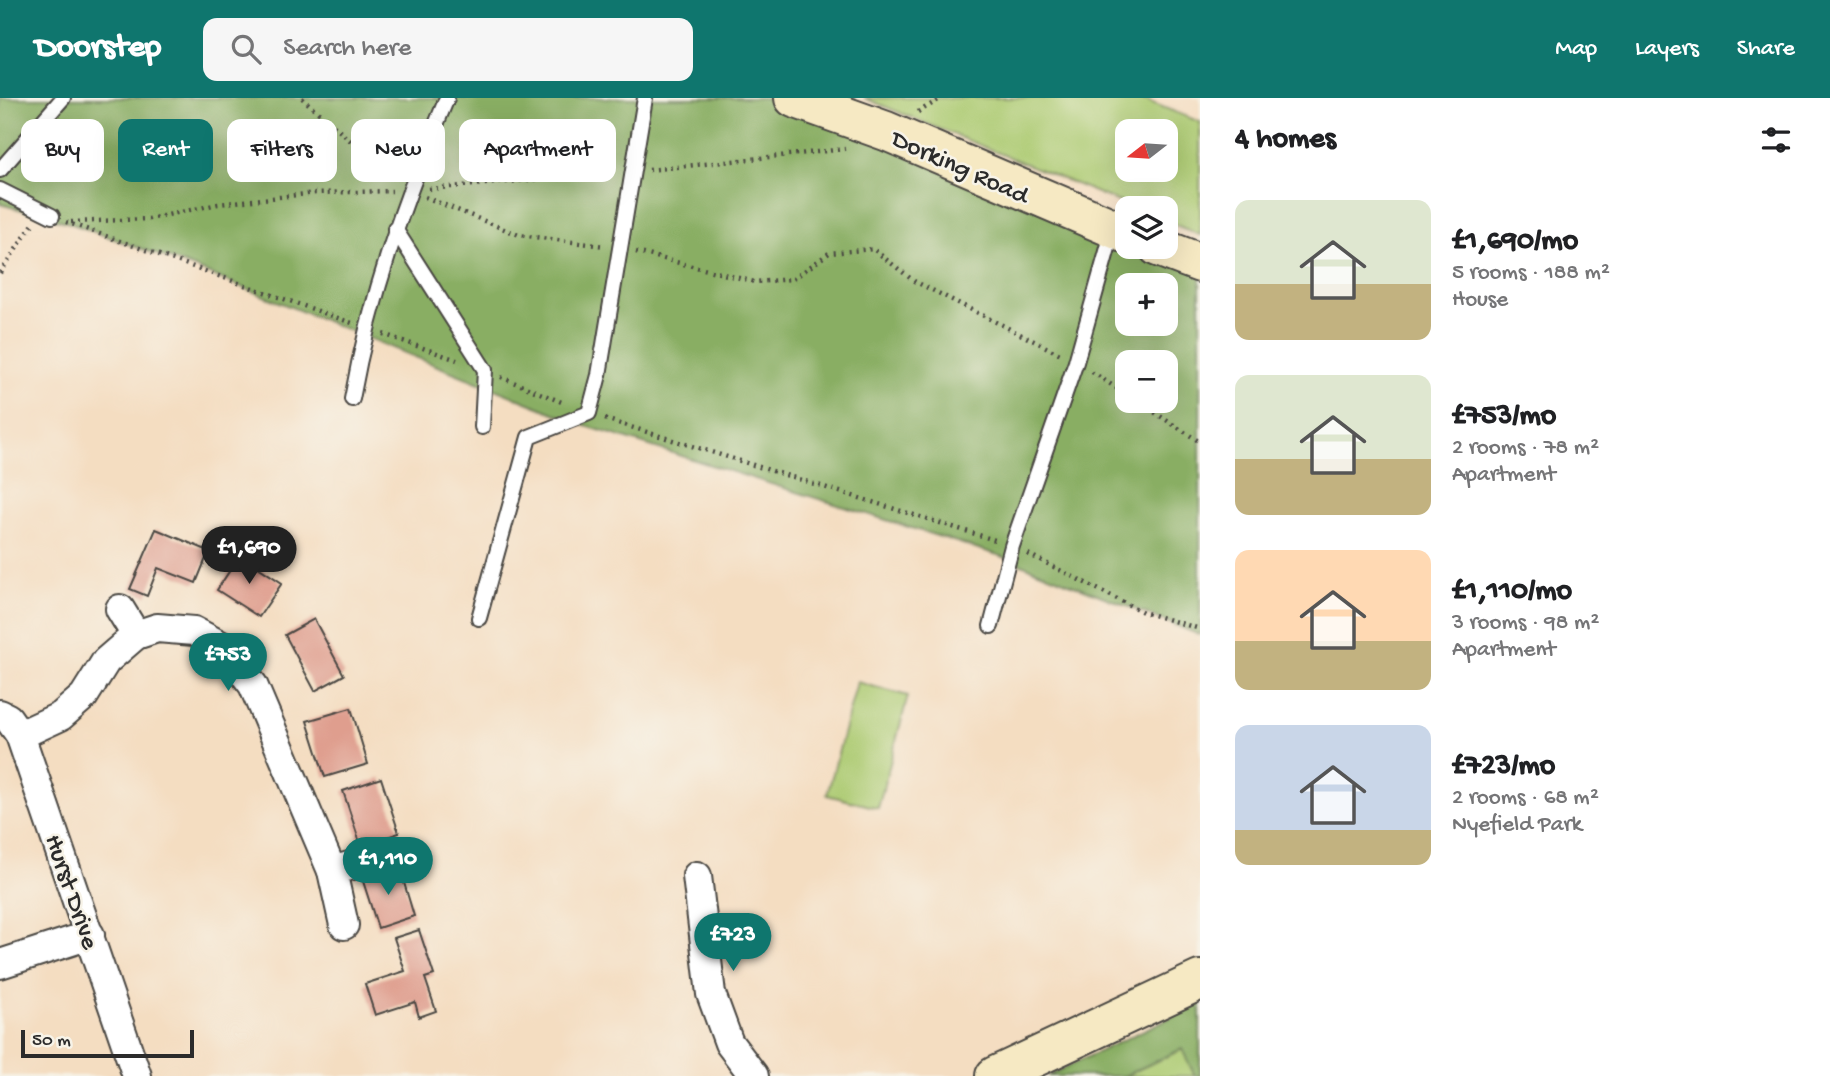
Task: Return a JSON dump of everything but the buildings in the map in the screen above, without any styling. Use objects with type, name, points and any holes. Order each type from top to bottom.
[{"type":"main road","name":"Dorking Road","points":[[794,98],[886,131],[1115,230]]},
{"type":"main road","points":[[1178,255],[1200,263]]},
{"type":"main road","points":[[995,1076],[1197,988]]},
{"type":"street","points":[[120,608],[136,635]]},
{"type":"street","points":[[20,735],[61,716],[84,696],[106,661],[136,635],[157,628],[194,631],[224,647],[253,685],[344,868],[344,925]]},
{"type":"street","name":"Hurst Drive","points":[[0,714],[8,718],[20,735],[137,1076]]},
{"type":"street","points":[[697,876],[711,994],[729,1043],[754,1076]]},
{"type":"street","points":[[0,964],[90,935]]},
{"type":"lane","points":[[0,170],[64,98]]},
{"type":"lane","points":[[352,399],[365,328],[395,229],[447,98]]},
{"type":"lane","points":[[479,618],[529,437],[589,413],[599,375],[645,98]]},
{"type":"lane","points":[[0,190],[46,213]]},
{"type":"lane","points":[[395,229],[485,370],[482,427]]},
{"type":"lane","points":[[991,626],[1012,546],[1115,247]]},
{"type":"path","points":[[302,98],[408,191],[519,235],[620,247],[755,282],[793,279],[829,253],[873,249],[914,281],[1076,362],[1115,387]]},
{"type":"path","points":[[67,222],[149,219],[218,204],[315,193],[408,191],[838,151],[886,131]]},
{"type":"path","points":[[0,273],[46,213],[485,370],[589,413],[1012,546],[1143,612],[1200,629]]},
{"type":"path","points":[[1155,413],[1200,442]]},
{"type":"green space","points":[[0,98],[767,98],[1115,238],[1115,259],[1168,259],[1200,272],[1200,635],[1001,556],[586,426],[192,267],[67,222],[0,204]]},
{"type":"green space","points":[[864,98],[1140,98],[1200,122],[1200,235],[1178,226],[1178,196],[1115,196],[1115,200]]},
{"type":"green space","points":[[857,682],[908,696],[878,808],[827,795]]},
{"type":"green space","points":[[1200,1003],[1200,1076],[1195,1076],[1182,1049],[1124,1076],[1048,1076]]},
{"type":"green space","points":[[1183,1049],[1195,1076],[1124,1076]]}]
